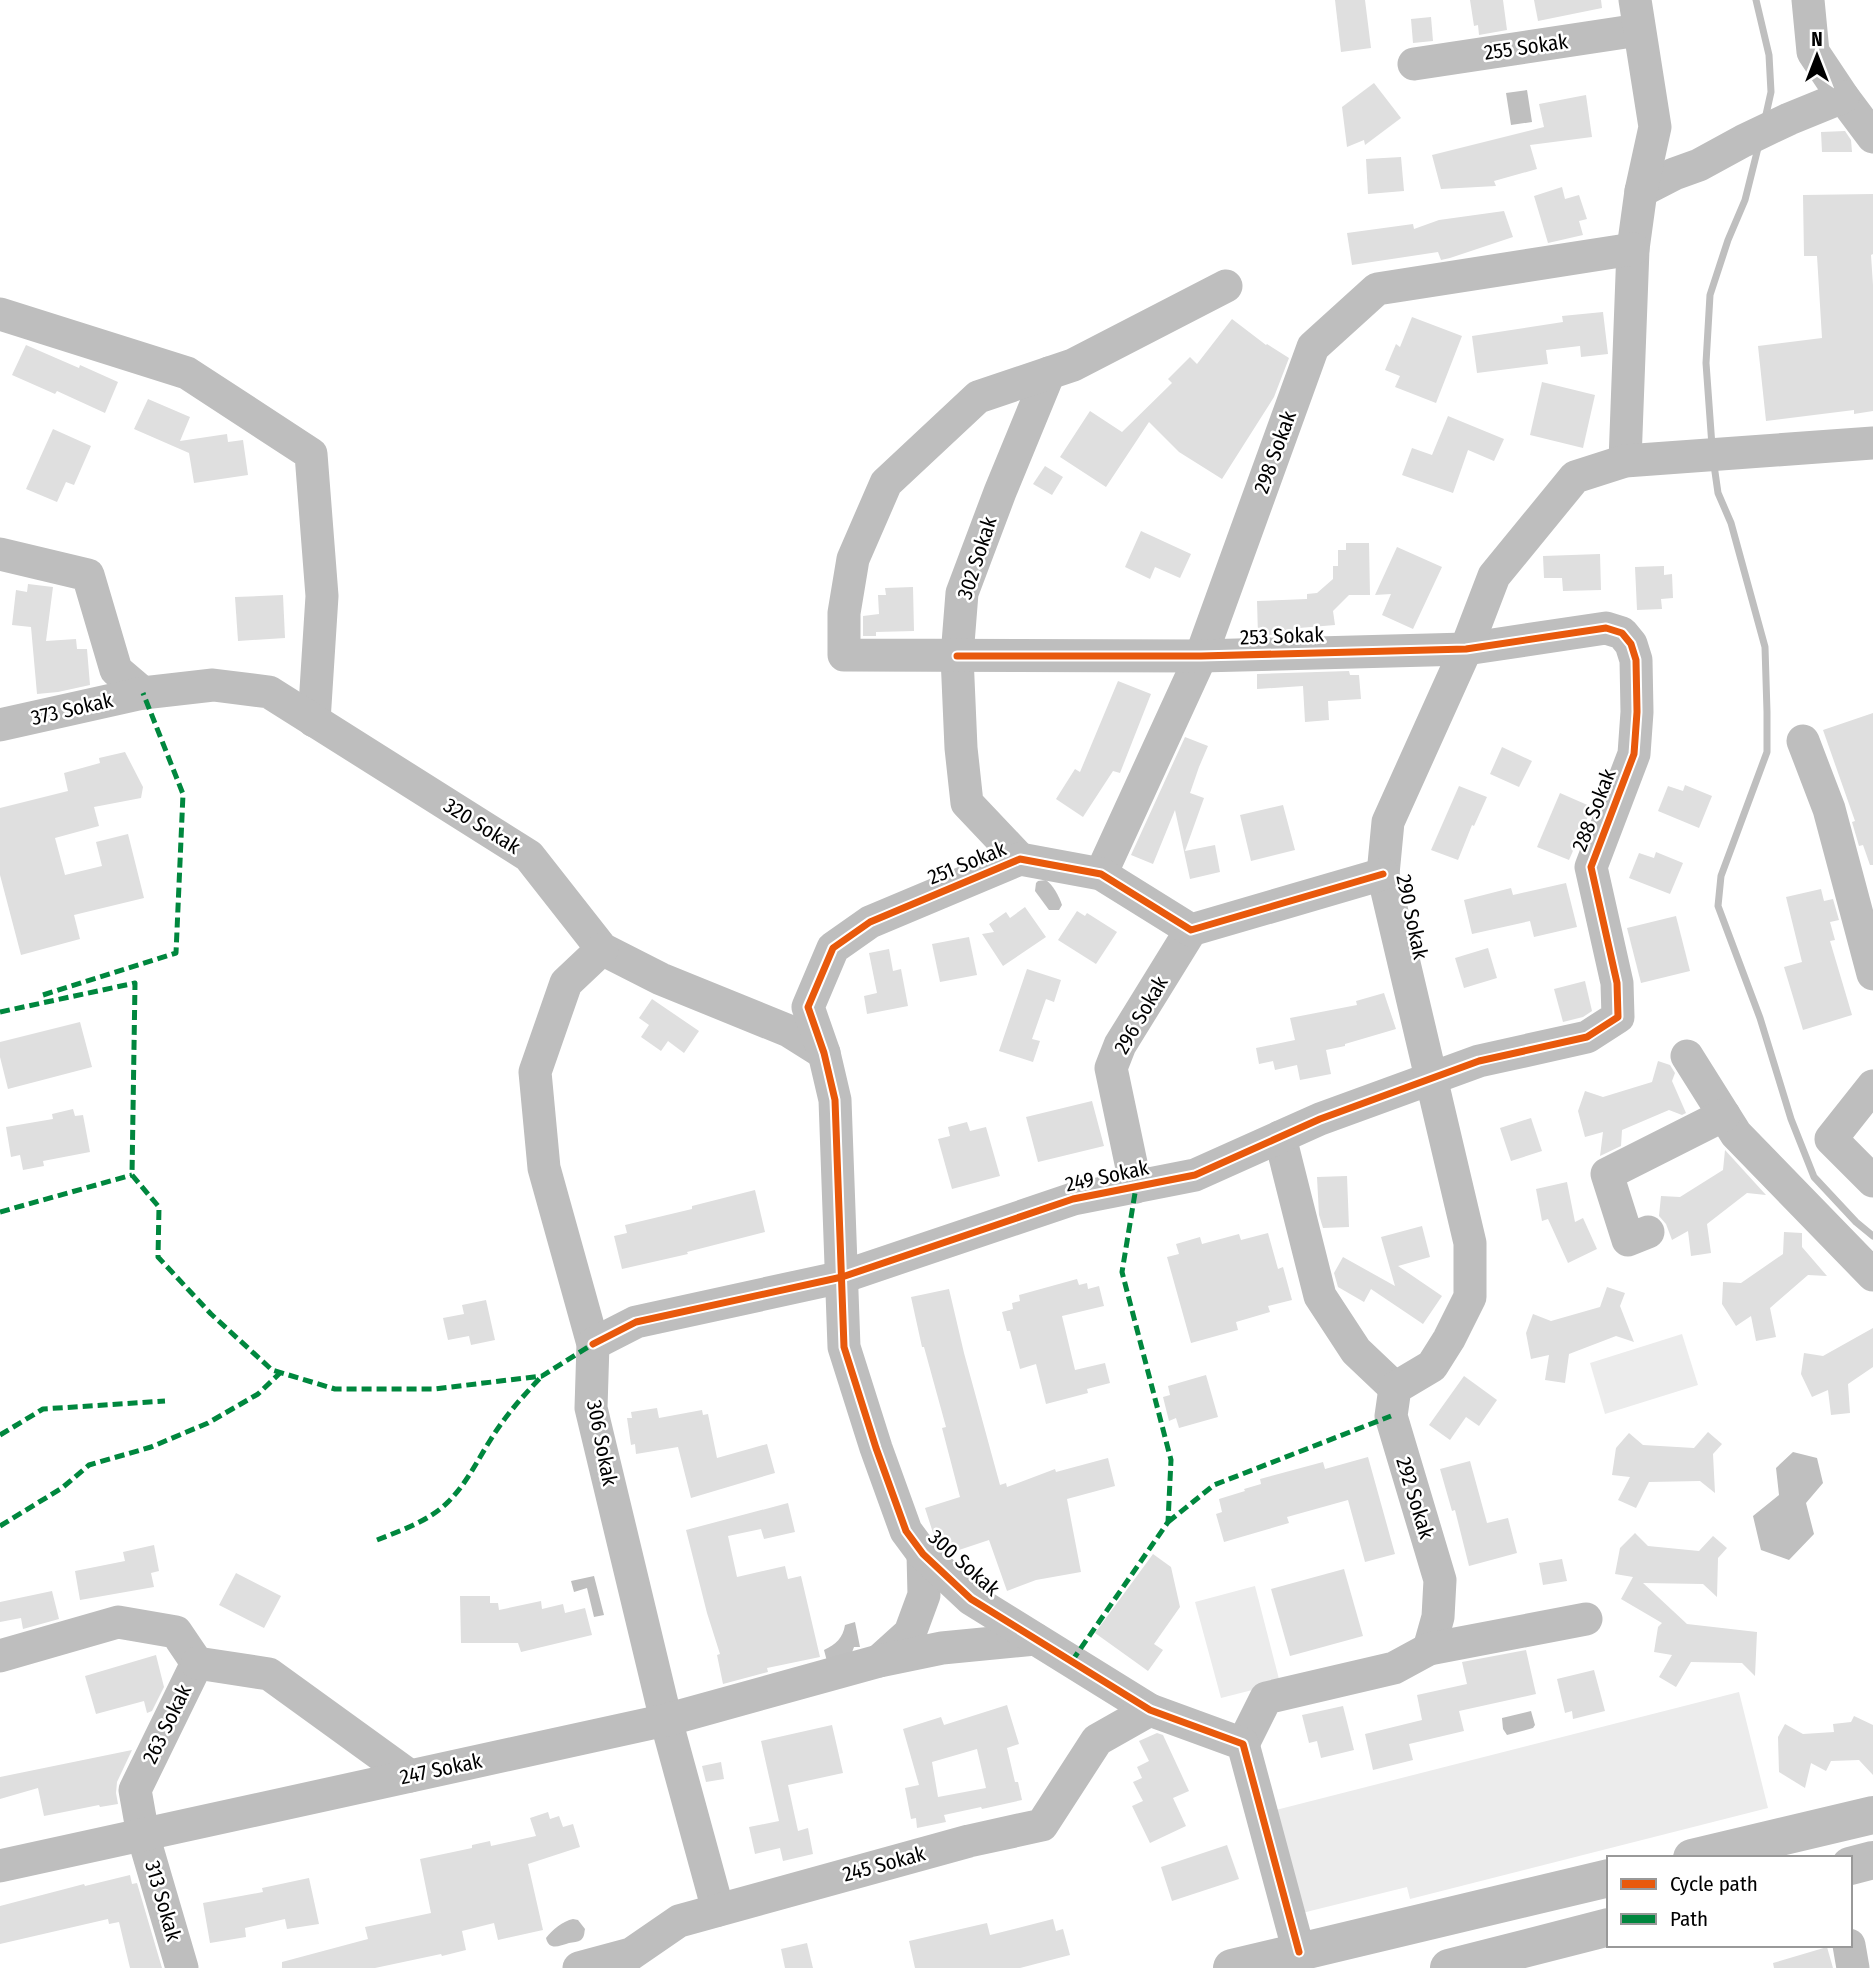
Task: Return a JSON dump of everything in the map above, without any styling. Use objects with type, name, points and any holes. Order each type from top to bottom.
[{"type":"highway","points":[[1700,1856],[1873,1815]]},
{"type":"highway","points":[[1852,1865],[1873,1860]]},
{"type":"highway","points":[[1232,1968],[1607,1878]]},
{"type":"highway","points":[[1449,1968],[1607,1928]]},
{"type":"street","points":[[1808,0],[1813,52],[1873,137]]},
{"type":"street","points":[[1625,461],[1633,249],[1641,191],[1655,127],[1637,15]]},
{"type":"street","name":"255 Sokak","points":[[1414,64],[1637,15]]},
{"type":"street","points":[[1641,191],[1789,119],[1843,97]]},
{"type":"street","name":"298 Sokak","points":[[1101,874],[1201,656],[1313,347],[1377,289],[1633,249]]},
{"type":"street","points":[[1049,373],[1073,365],[1226,286]]},
{"type":"street","points":[[0,314],[187,373],[311,454],[322,596],[314,721]]},
{"type":"street","name":"253 Sokak","points":[[1049,373],[978,397],[886,483],[853,559],[844,613],[844,655],[1201,656],[1466,649],[1606,628]]},
{"type":"street","name":"302 Sokak","points":[[1020,859],[967,803],[961,748],[957,656],[962,593],[1049,373]]},
{"type":"street","name":"290 Sokak","points":[[1395,1388],[1432,1366],[1449,1339],[1470,1297],[1470,1243],[1383,874],[1388,821],[1466,649],[1493,576],[1575,477],[1625,461],[1873,443]]},
{"type":"street","points":[[0,554],[88,575],[116,670],[143,692]]},
{"type":"street","name":"288 Sokak","points":[[1606,628],[1622,633],[1631,644],[1636,660],[1637,712],[1634,754],[1591,867],[1617,984],[1618,1017]]},
{"type":"street","name":"320 Sokak","points":[[143,692],[213,685],[269,692],[529,856],[602,949],[661,979],[789,1031],[824,1053]]},
{"type":"street","name":"373 Sokak","points":[[0,726],[143,692]]},
{"type":"street","points":[[1803,741],[1829,809],[1873,974]]},
{"type":"street","name":"251 Sokak","points":[[824,1053],[808,1007],[833,948],[870,922],[1020,859],[1101,874],[1191,930]]},
{"type":"street","points":[[1191,930],[1383,874]]},
{"type":"street","name":"296 Sokak","points":[[1136,1187],[1111,1068],[1120,1045],[1191,930]]},
{"type":"street","name":"306 Sokak","points":[[602,949],[566,984],[535,1072],[544,1168],[593,1344],[591,1408],[666,1720],[718,1910]]},
{"type":"street","name":"249 Sokak","points":[[593,1344],[636,1322],[842,1277],[1073,1199],[1195,1175],[1320,1119],[1479,1061],[1587,1037],[1618,1017]]},
{"type":"street","name":"300 Sokak","points":[[824,1053],[835,1100],[844,1347],[906,1531],[923,1554],[971,1599],[1150,1710],[1243,1744]]},
{"type":"street","points":[[1687,1056],[1735,1134],[1873,1275]]},
{"type":"street","points":[[1873,1086],[1831,1139],[1873,1181]]},
{"type":"street","points":[[1647,1232],[1628,1240],[1607,1174],[1724,1115]]},
{"type":"street","points":[[1280,1137],[1320,1296],[1356,1351],[1395,1388]]},
{"type":"street","name":"292 Sokak","points":[[1395,1388],[1391,1416],[1440,1580],[1438,1617],[1429,1649]]},
{"type":"street","name":"247 Sokak","points":[[879,1661],[910,1633],[924,1595],[923,1554]]},
{"type":"street","points":[[1299,1952],[1243,1744],[1266,1698],[1394,1668],[1429,1649],[1586,1619]]},
{"type":"street","name":"263 Sokak","points":[[0,1657],[118,1622],[176,1632],[197,1663],[135,1790],[143,1835]]},
{"type":"street","name":"247 Sokak","points":[[0,1866],[666,1720],[879,1661],[942,1648],[1035,1639]]},
{"type":"street","points":[[197,1663],[269,1674],[410,1776]]},
{"type":"street","name":"245 Sokak","points":[[579,1968],[630,1961],[679,1921],[969,1841],[1042,1825],[1097,1740],[1150,1710]]},
{"type":"street","name":"313 Sokak","points":[[143,1835],[182,1968]]},
{"type":"street","points":[[1849,1947],[1853,1968]]},
{"type":"shaded area","points":[[1527,90],[1532,122],[1511,125],[1506,93]]},
{"type":"shaded area","points":[[1046,880],[1059,898],[1062,905],[1059,910],[1049,910],[1035,891],[1038,881]]},
{"type":"shaded area","points":[[1682,1334],[1698,1385],[1605,1414],[1590,1363]]},
{"type":"shaded area","points":[[1793,1452],[1817,1458],[1823,1483],[1806,1503],[1814,1534],[1789,1560],[1761,1550],[1753,1516],[1779,1495],[1776,1468]]},
{"type":"shaded area","points":[[594,1576],[604,1615],[594,1617],[587,1588],[574,1592],[571,1581]]},
{"type":"shaded area","points":[[1255,1586],[1280,1683],[1221,1698],[1195,1602]]},
{"type":"shaded area","points":[[855,1622],[860,1647],[854,1647],[851,1655],[828,1665],[824,1650],[838,1640],[845,1625]]},
{"type":"shaded area","points":[[1739,1692],[1768,1808],[1410,1899],[1407,1887],[1294,1915],[1268,1812]]},
{"type":"shaded area","points":[[1531,1711],[1535,1725],[1533,1728],[1507,1735],[1503,1729],[1502,1718]]},
{"type":"shaded area","points":[[573,1919],[578,1920],[585,1929],[581,1940],[558,1946],[549,1945],[546,1938],[548,1935]]},
{"type":"building","points":[[1335,0],[1365,0],[1371,48],[1341,52]]},
{"type":"building","points":[[1470,0],[1503,0],[1507,30],[1479,35],[1478,25],[1474,26]]},
{"type":"building","points":[[1534,0],[1601,0],[1602,8],[1538,21]]},
{"type":"building","points":[[1431,17],[1433,41],[1413,43],[1411,19]]},
{"type":"building","points":[[1374,83],[1401,118],[1365,145],[1364,140],[1347,147],[1342,107]]},
{"type":"building","points":[[1586,95],[1592,137],[1530,145],[1537,169],[1494,181],[1496,186],[1441,189],[1432,155],[1544,127],[1539,104]]},
{"type":"building","points":[[1845,131],[1851,140],[1852,152],[1822,152],[1821,132]]},
{"type":"building","points":[[1401,157],[1404,191],[1368,194],[1366,159]]},
{"type":"building","points":[[1562,187],[1565,199],[1579,195],[1587,219],[1579,221],[1583,235],[1548,243],[1534,196]]},
{"type":"building","points":[[1873,194],[1873,411],[1854,414],[1854,410],[1766,421],[1758,346],[1822,338],[1817,256],[1804,256],[1803,195]]},
{"type":"building","points":[[1504,211],[1513,237],[1441,260],[1438,252],[1352,265],[1347,233],[1413,224],[1414,229],[1439,220]]},
{"type":"building","points":[[1603,312],[1608,354],[1581,357],[1580,346],[1546,350],[1548,364],[1477,373],[1472,336],[1563,322],[1562,316]]},
{"type":"building","points":[[1412,317],[1462,336],[1436,403],[1395,387],[1400,376],[1385,370],[1396,344],[1400,347]]},
{"type":"building","points":[[1232,319],[1266,345],[1289,358],[1274,397],[1222,479],[1179,452],[1149,422],[1106,487],[1060,457],[1090,411],[1122,432],[1172,383],[1168,379],[1190,357],[1197,364]]},
{"type":"building","points":[[26,345],[118,382],[105,413],[57,391],[55,394],[12,375]]},
{"type":"building","points":[[1542,382],[1595,395],[1583,448],[1530,435]]},
{"type":"building","points":[[148,399],[190,417],[180,441],[227,434],[228,442],[243,440],[248,475],[194,483],[189,453],[134,429]]},
{"type":"building","points":[[1448,416],[1504,439],[1494,461],[1468,450],[1453,493],[1402,475],[1412,448],[1432,455]]},
{"type":"building","points":[[53,429],[91,446],[74,485],[66,482],[57,502],[26,489]]},
{"type":"building","points":[[1045,466],[1063,477],[1052,495],[1033,484]]},
{"type":"building","points":[[1141,531],[1191,554],[1180,578],[1155,567],[1150,579],[1125,567]]},
{"type":"building","points":[[1346,543],[1369,543],[1370,595],[1349,595],[1333,611],[1335,625],[1299,628],[1300,634],[1258,635],[1257,601],[1307,599],[1307,594],[1317,593],[1333,579],[1333,566],[1338,566],[1338,550],[1346,550]]},
{"type":"building","points":[[1397,547],[1442,567],[1413,629],[1382,615],[1391,594],[1375,595]]},
{"type":"building","points":[[1600,554],[1601,590],[1563,591],[1562,578],[1544,578],[1543,556]]},
{"type":"building","points":[[1664,566],[1664,575],[1672,574],[1673,598],[1661,599],[1662,609],[1637,610],[1635,567]]},
{"type":"building","points":[[28,584],[53,587],[46,641],[76,639],[77,649],[87,649],[90,685],[37,694],[31,627],[12,625],[16,590],[27,592]]},
{"type":"building","points":[[913,587],[914,631],[876,632],[876,636],[863,636],[863,616],[879,614],[878,595],[886,595],[885,588]]},
{"type":"building","points":[[283,595],[285,638],[238,641],[235,597]]},
{"type":"building","points":[[1349,671],[1350,675],[1359,675],[1361,699],[1328,701],[1329,720],[1305,722],[1303,686],[1257,689],[1257,674]]},
{"type":"building","points":[[1118,681],[1151,694],[1120,773],[1113,771],[1083,817],[1056,799],[1075,769],[1080,772]]},
{"type":"building","points":[[1873,713],[1873,865],[1870,865],[1863,845],[1859,846],[1852,822],[1855,821],[1823,730]]},
{"type":"building","points":[[1185,737],[1208,746],[1190,793],[1204,798],[1185,851],[1215,845],[1220,872],[1190,879],[1175,810],[1153,864],[1131,855]]},
{"type":"building","points":[[1502,747],[1532,761],[1519,787],[1490,774]]},
{"type":"building","points":[[125,752],[143,787],[141,798],[94,807],[99,826],[55,838],[65,875],[102,866],[96,842],[128,834],[144,898],[74,915],[80,939],[21,955],[0,875],[0,808],[68,791],[64,773],[100,763],[99,758]]},
{"type":"building","points":[[1685,785],[1712,796],[1699,828],[1658,811],[1668,786],[1683,791]]},
{"type":"building","points":[[1459,786],[1487,797],[1458,860],[1431,850]]},
{"type":"building","points":[[1560,793],[1592,807],[1569,860],[1537,847]]},
{"type":"building","points":[[1283,805],[1295,850],[1251,861],[1240,815]]},
{"type":"building","points":[[1656,852],[1683,863],[1670,894],[1629,878],[1639,853],[1654,858]]},
{"type":"building","points":[[1566,883],[1577,927],[1534,937],[1530,921],[1472,934],[1464,900],[1511,888],[1513,895]]},
{"type":"building","points":[[1821,889],[1824,901],[1833,899],[1839,920],[1830,922],[1835,940],[1830,941],[1852,1015],[1803,1030],[1784,967],[1802,962],[1786,897]]},
{"type":"building","points":[[1025,907],[1046,937],[1003,966],[982,934],[994,932],[989,924],[1006,912],[1010,918]]},
{"type":"building","points":[[1077,911],[1085,916],[1087,913],[1117,932],[1096,964],[1058,940]]},
{"type":"building","points":[[1676,916],[1690,971],[1641,983],[1627,928]]},
{"type":"building","points":[[969,937],[977,975],[940,982],[932,944]]},
{"type":"building","points":[[1488,948],[1497,978],[1464,988],[1455,958]]},
{"type":"building","points":[[889,949],[893,971],[901,969],[908,1006],[867,1014],[864,996],[877,993],[869,953]]},
{"type":"building","points":[[1027,969],[1061,980],[1054,1002],[1046,999],[1032,1039],[1040,1041],[1033,1062],[999,1051]]},
{"type":"building","points":[[1585,981],[1592,1011],[1583,1017],[1563,1022],[1554,989]]},
{"type":"building","points":[[1384,993],[1396,1029],[1326,1050],[1331,1074],[1300,1080],[1297,1065],[1275,1070],[1273,1061],[1259,1064],[1256,1048],[1295,1040],[1290,1018],[1357,1005],[1356,1001]]},
{"type":"building","points":[[652,999],[699,1031],[684,1053],[668,1041],[661,1051],[641,1037],[649,1025],[639,1018]]},
{"type":"building","points":[[80,1022],[92,1067],[8,1089],[0,1057],[0,1042]]},
{"type":"building","points":[[1658,1061],[1670,1065],[1675,1073],[1672,1081],[1686,1113],[1682,1115],[1669,1110],[1622,1130],[1621,1146],[1600,1156],[1603,1132],[1585,1137],[1578,1111],[1585,1091],[1603,1097],[1652,1082]]},
{"type":"building","points":[[1092,1101],[1104,1146],[1038,1162],[1026,1117]]},
{"type":"building","points":[[73,1109],[75,1116],[83,1115],[90,1152],[43,1161],[44,1166],[23,1170],[20,1155],[11,1157],[6,1127],[53,1119],[52,1114]]},
{"type":"building","points":[[1531,1118],[1542,1151],[1511,1161],[1500,1128]]},
{"type":"building","points":[[967,1122],[970,1131],[986,1127],[1000,1176],[952,1189],[938,1139],[950,1136],[948,1127]]},
{"type":"building","points":[[1725,1150],[1766,1195],[1747,1193],[1707,1224],[1711,1253],[1691,1256],[1688,1231],[1672,1240],[1666,1224],[1659,1216],[1661,1196],[1680,1197],[1723,1170]]},
{"type":"building","points":[[1347,1176],[1349,1227],[1323,1228],[1319,1215],[1317,1177]]},
{"type":"building","points":[[1567,1182],[1575,1222],[1583,1218],[1597,1249],[1568,1263],[1548,1219],[1542,1221],[1536,1189]]},
{"type":"building","points":[[755,1190],[765,1232],[622,1269],[614,1236],[627,1233],[625,1225]]},
{"type":"building","points":[[1422,1226],[1430,1257],[1398,1266],[1442,1296],[1423,1324],[1371,1289],[1364,1302],[1338,1287],[1334,1273],[1343,1257],[1395,1286],[1381,1237]]},
{"type":"building","points":[[1784,1232],[1802,1233],[1802,1247],[1827,1276],[1808,1275],[1770,1308],[1776,1337],[1756,1341],[1751,1316],[1736,1326],[1722,1304],[1723,1282],[1741,1283],[1783,1254]]},
{"type":"building","points":[[1268,1233],[1278,1269],[1283,1267],[1292,1300],[1268,1306],[1270,1312],[1236,1322],[1238,1330],[1191,1343],[1167,1257],[1179,1254],[1176,1244],[1200,1237],[1202,1244],[1239,1234],[1241,1240]]},
{"type":"building","points":[[1077,1279],[1079,1285],[1087,1283],[1088,1289],[1099,1286],[1104,1306],[1062,1316],[1075,1370],[1105,1363],[1110,1383],[1087,1389],[1088,1393],[1046,1404],[1036,1364],[1020,1369],[1002,1312],[1013,1309],[1012,1303],[1020,1301],[1019,1295]]},
{"type":"building","points":[[1607,1287],[1625,1293],[1620,1306],[1634,1342],[1616,1336],[1569,1354],[1565,1383],[1545,1380],[1549,1355],[1531,1359],[1526,1333],[1533,1314],[1551,1321],[1600,1307]]},
{"type":"building","points":[[949,1289],[1000,1485],[1006,1483],[1007,1487],[1055,1469],[1056,1472],[1108,1458],[1115,1486],[1067,1499],[1081,1572],[1036,1580],[1007,1591],[989,1540],[950,1553],[934,1536],[925,1508],[960,1497],[942,1428],[946,1427],[922,1347],[911,1297]]},
{"type":"building","points":[[486,1300],[495,1340],[471,1345],[469,1336],[448,1340],[443,1318],[464,1314],[462,1305]]},
{"type":"building","points":[[1873,1328],[1873,1367],[1848,1384],[1850,1413],[1831,1415],[1828,1390],[1812,1397],[1801,1374],[1804,1353],[1823,1356]]},
{"type":"building","points":[[1206,1375],[1218,1417],[1179,1428],[1176,1418],[1169,1421],[1163,1397],[1170,1395],[1168,1386]]},
{"type":"building","points":[[1464,1376],[1497,1400],[1479,1426],[1466,1417],[1450,1440],[1429,1425]]},
{"type":"building","points":[[657,1408],[659,1418],[702,1410],[703,1415],[708,1414],[717,1458],[767,1444],[775,1473],[691,1498],[678,1447],[636,1454],[635,1444],[631,1445],[627,1418],[632,1418],[631,1412]]},
{"type":"building","points":[[1708,1432],[1722,1444],[1713,1454],[1715,1493],[1700,1481],[1649,1482],[1636,1508],[1618,1500],[1630,1477],[1612,1475],[1616,1448],[1629,1433],[1643,1445],[1694,1448]]},
{"type":"building","points":[[1368,1457],[1395,1554],[1365,1562],[1348,1500],[1287,1517],[1289,1523],[1224,1542],[1216,1514],[1222,1512],[1219,1499],[1261,1484],[1260,1479],[1323,1462],[1325,1469]]},
{"type":"building","points":[[1470,1461],[1487,1523],[1508,1518],[1517,1553],[1469,1566],[1455,1510],[1452,1511],[1440,1469]]},
{"type":"building","points":[[788,1503],[795,1532],[764,1539],[761,1529],[728,1536],[737,1577],[785,1566],[788,1579],[801,1576],[820,1657],[767,1668],[768,1672],[723,1684],[717,1655],[720,1654],[686,1530]]},
{"type":"building","points":[[1635,1533],[1648,1546],[1699,1551],[1713,1536],[1727,1548],[1718,1558],[1717,1597],[1703,1584],[1643,1583],[1687,1624],[1757,1632],[1755,1676],[1742,1663],[1691,1662],[1676,1687],[1659,1677],[1672,1655],[1654,1652],[1658,1627],[1662,1623],[1621,1599],[1633,1577],[1615,1574],[1620,1548]]},
{"type":"building","points":[[154,1545],[159,1571],[151,1573],[154,1587],[80,1600],[75,1571],[125,1561],[123,1552]]},
{"type":"building","points":[[1153,1554],[1171,1567],[1180,1607],[1154,1644],[1163,1650],[1148,1671],[1095,1633]]},
{"type":"building","points":[[1562,1559],[1567,1581],[1543,1585],[1539,1563]]},
{"type":"building","points":[[1344,1569],[1363,1636],[1290,1656],[1271,1589]]},
{"type":"building","points":[[236,1573],[281,1596],[264,1628],[219,1605]]},
{"type":"building","points":[[52,1591],[59,1619],[23,1629],[21,1618],[0,1622],[0,1602]]},
{"type":"building","points":[[460,1596],[490,1596],[490,1603],[498,1603],[499,1610],[541,1601],[542,1609],[563,1604],[565,1613],[585,1608],[592,1635],[521,1652],[518,1643],[461,1643]]},
{"type":"building","points":[[1526,1650],[1536,1694],[1459,1711],[1464,1731],[1409,1744],[1413,1760],[1373,1770],[1365,1734],[1422,1720],[1417,1695],[1467,1684],[1462,1662]]},
{"type":"building","points":[[156,1655],[164,1687],[152,1711],[147,1713],[144,1701],[96,1714],[85,1676]]},
{"type":"building","points":[[1594,1670],[1605,1711],[1573,1719],[1572,1711],[1565,1713],[1557,1679]]},
{"type":"building","points":[[1007,1705],[1019,1744],[1007,1748],[1022,1800],[944,1815],[946,1822],[917,1828],[916,1818],[911,1819],[905,1788],[919,1785],[903,1729],[941,1717],[944,1725]],"holes":[[[977,1749],[986,1788],[938,1797],[932,1762]]]},
{"type":"building","points":[[1343,1706],[1354,1750],[1321,1758],[1317,1741],[1309,1743],[1302,1715]]},
{"type":"building","points":[[1854,1716],[1873,1725],[1873,1775],[1859,1760],[1831,1761],[1826,1771],[1811,1763],[1805,1788],[1779,1772],[1778,1737],[1785,1724],[1803,1734],[1834,1732],[1833,1724],[1851,1722]]},
{"type":"building","points":[[832,1725],[843,1773],[788,1785],[798,1831],[808,1828],[813,1854],[783,1861],[780,1848],[755,1854],[749,1827],[779,1821],[761,1741]]},
{"type":"building","points":[[1157,1733],[1163,1735],[1189,1791],[1173,1798],[1186,1826],[1150,1843],[1132,1806],[1143,1801],[1133,1782],[1142,1778],[1137,1767],[1149,1761],[1139,1741]]},
{"type":"building","points":[[132,1750],[117,1782],[118,1804],[44,1816],[38,1788],[0,1799],[0,1777]]},
{"type":"building","points":[[721,1762],[724,1779],[706,1782],[702,1766]]},
{"type":"building","points":[[548,1812],[550,1819],[559,1816],[563,1827],[573,1824],[580,1847],[528,1864],[543,1930],[498,1940],[494,1923],[462,1931],[466,1950],[442,1956],[441,1954],[375,1968],[282,1968],[282,1962],[368,1939],[365,1927],[431,1913],[420,1859],[472,1848],[472,1845],[490,1841],[491,1846],[536,1836],[530,1818]]},
{"type":"building","points":[[1227,1845],[1239,1879],[1172,1901],[1161,1867]]},
{"type":"building","points":[[130,1875],[132,1884],[137,1883],[162,1968],[130,1968],[119,1922],[109,1924],[108,1919],[0,1944],[0,1906]]},
{"type":"building","points":[[309,1878],[319,1924],[287,1929],[285,1919],[245,1928],[246,1937],[210,1943],[203,1903],[263,1892],[262,1888]]},
{"type":"building","points":[[1053,1919],[1056,1931],[1063,1929],[1070,1955],[1020,1968],[915,1968],[909,1941],[987,1923],[990,1935]]},
{"type":"building","points":[[807,1943],[813,1968],[785,1968],[781,1949]]},
{"type":"building","points":[[1827,1947],[1833,1968],[1774,1968],[1773,1963]]},
{"type":"waterway","points":[[1756,0],[1769,55],[1771,92],[1765,119]]},
{"type":"waterway","points":[[1712,446],[1706,363],[1710,295],[1728,240],[1745,200],[1759,144]]},
{"type":"waterway","points":[[1714,465],[1718,493],[1731,523],[1765,647],[1767,712],[1767,752],[1721,876],[1718,906],[1760,1018],[1791,1119],[1814,1177],[1856,1222],[1873,1236]]},
{"type":"marked path","points":[[43,995],[176,953],[183,794],[143,693]]},
{"type":"marked path","points":[[0,1012],[135,983],[132,1175],[159,1207],[158,1257],[211,1314],[272,1370],[335,1389],[434,1389],[542,1376],[593,1344]]},
{"type":"marked path","points":[[0,1212],[132,1175]]},
{"type":"marked path","points":[[1072,1661],[1168,1522],[1171,1460],[1122,1272],[1136,1187]]},
{"type":"marked path","points":[[0,1526],[62,1488],[89,1465],[151,1447],[208,1423],[258,1394],[280,1373]]},
{"type":"marked path","points":[[377,1540],[424,1520],[441,1509],[466,1480],[502,1422],[542,1376]]},
{"type":"marked path","points":[[0,1435],[43,1409],[165,1401]]},
{"type":"marked path","points":[[1168,1522],[1214,1485],[1391,1416]]},
{"type":"cycle path","points":[[593,1344],[636,1322],[842,1277],[1073,1199],[1195,1175],[1320,1119],[1479,1061],[1587,1037],[1618,1017],[1617,983],[1591,867],[1634,754],[1637,712],[1636,660],[1631,644],[1622,633],[1606,628],[1466,649],[1201,656],[957,656]]},
{"type":"cycle path","points":[[1299,1952],[1243,1744],[1150,1710],[971,1599],[923,1554],[906,1531],[844,1347],[835,1100],[824,1053],[808,1007],[833,948],[870,922],[1020,859],[1101,874],[1191,930],[1383,874]]}]
